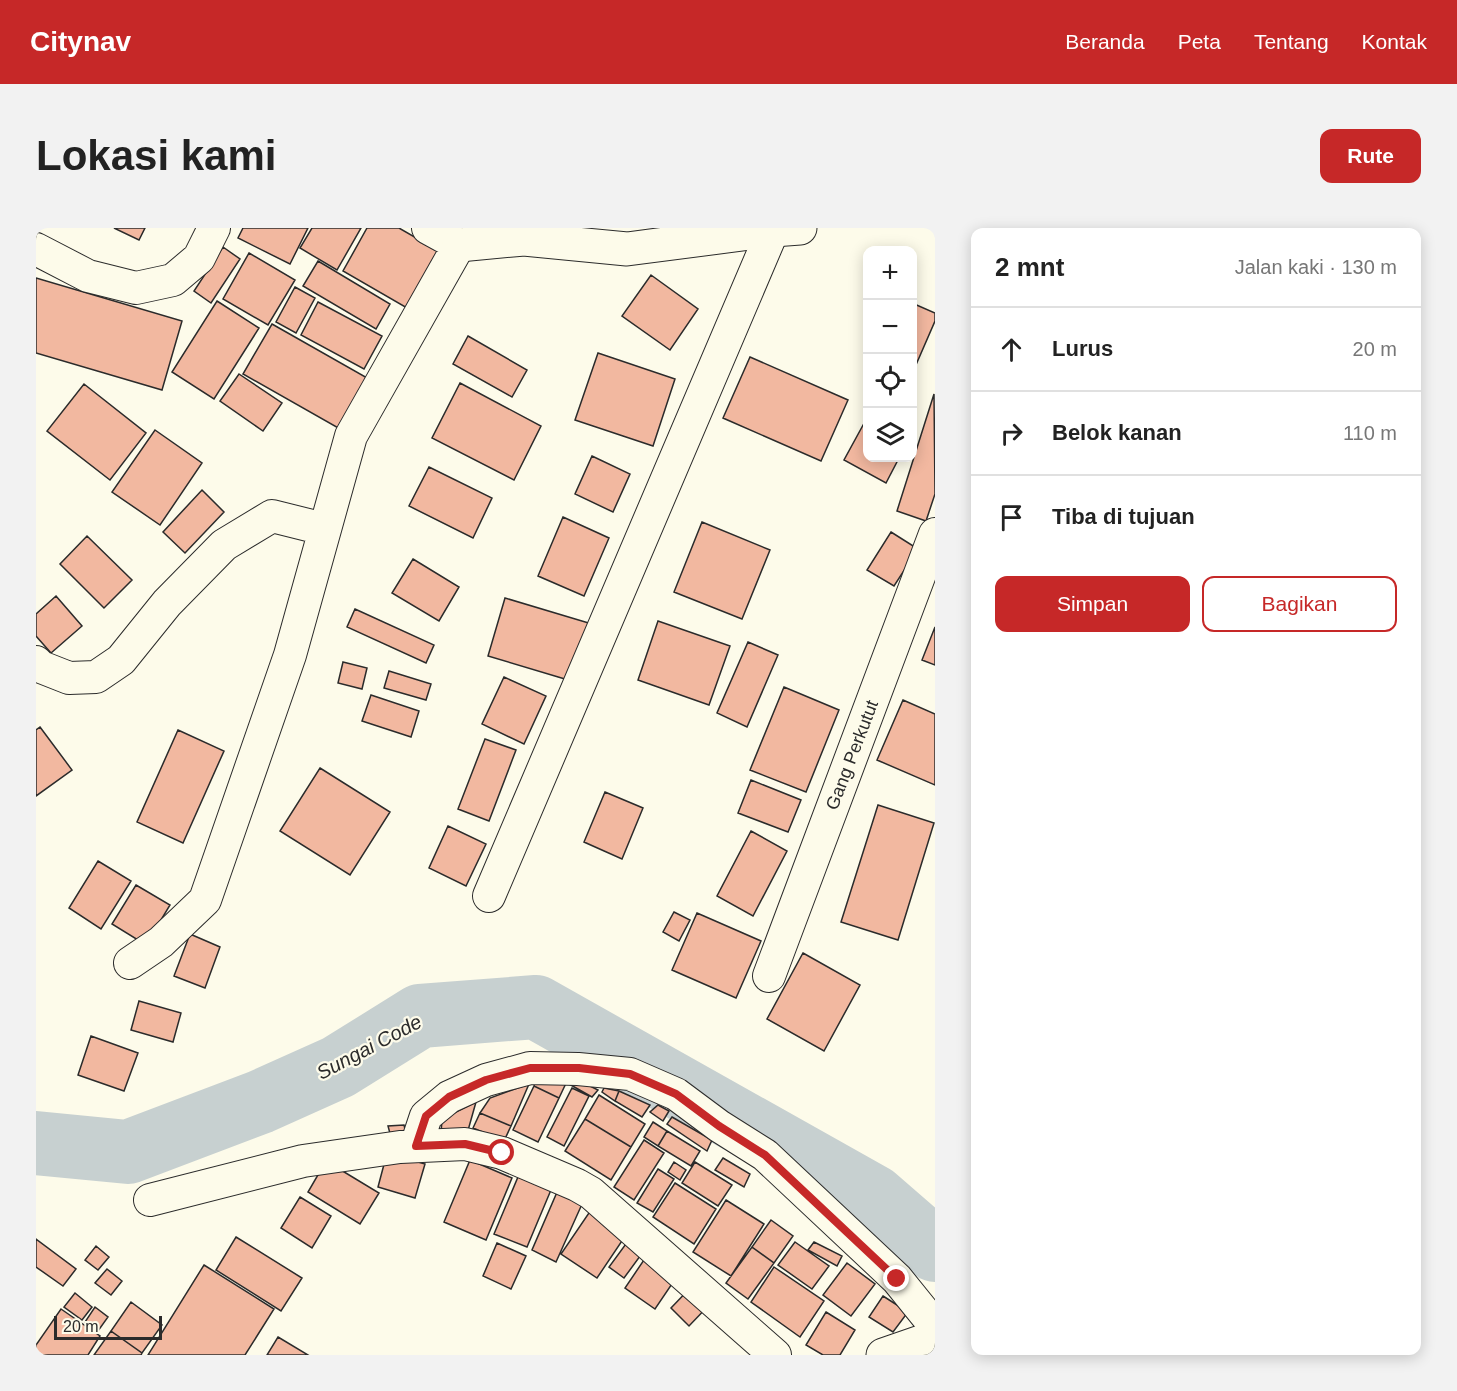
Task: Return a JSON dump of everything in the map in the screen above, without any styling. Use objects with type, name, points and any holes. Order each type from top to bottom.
[{"type":"street","points":[[36,249],[88,276],[136,288],[173,280],[199,258],[214,228]]},
{"type":"street","points":[[428,228],[464,237],[518,233],[627,249],[786,229]]},
{"type":"street","points":[[489,896],[786,229]]},
{"type":"street","points":[[130,963],[161,942],[205,900],[290,655],[351,436],[464,237]]},
{"type":"street","points":[[36,662],[41,668],[69,678],[96,677],[121,660],[167,603],[224,545],[272,516],[324,529]]},
{"type":"street","name":"Gang Perkutut","points":[[769,976],[935,534]]},
{"type":"street","points":[[416,1146],[426,1116],[449,1097],[486,1080],[530,1068],[579,1068],[630,1074],[676,1094],[719,1126],[765,1155],[897,1279],[935,1326]]},
{"type":"street","points":[[150,1200],[303,1161],[400,1147],[465,1144],[502,1153],[591,1193],[775,1355]]},
{"type":"street","points":[[883,1355],[935,1337]]},
{"type":"building","points":[[114,228],[145,228],[139,240]]},
{"type":"building","points":[[243,228],[308,228],[290,264],[238,238]]},
{"type":"building","points":[[312,228],[361,228],[337,270],[300,248]]},
{"type":"building","points":[[367,228],[399,228],[439,251],[407,308],[343,271]]},
{"type":"building","points":[[223,247],[240,259],[211,303],[194,291]]},
{"type":"building","points":[[249,253],[295,280],[268,325],[223,299]]},
{"type":"building","points":[[318,261],[390,304],[376,329],[303,286]]},
{"type":"building","points":[[651,275],[698,309],[670,350],[622,316]]},
{"type":"building","points":[[36,278],[182,321],[162,390],[36,353]]},
{"type":"building","points":[[295,287],[315,298],[296,333],[276,322]]},
{"type":"building","points":[[217,301],[259,328],[214,399],[172,372]]},
{"type":"building","points":[[318,302],[382,336],[364,369],[301,335]]},
{"type":"building","points":[[917,305],[935,313],[935,321],[917,362]]},
{"type":"building","points":[[272,324],[369,379],[340,429],[243,374]]},
{"type":"building","points":[[468,336],[527,370],[512,397],[453,364]]},
{"type":"building","points":[[598,353],[675,379],[653,446],[575,420]]},
{"type":"building","points":[[750,357],[848,400],[821,461],[723,418]]},
{"type":"building","points":[[239,374],[282,403],[263,431],[220,401]]},
{"type":"building","points":[[460,383],[541,426],[514,480],[432,438]]},
{"type":"building","points":[[84,384],[146,433],[110,480],[47,431]]},
{"type":"building","points":[[934,394],[935,494],[926,521],[897,511],[912,462],[917,462],[917,448]]},
{"type":"building","points":[[863,425],[863,462],[897,462],[886,483],[844,460]]},
{"type":"building","points":[[155,430],[202,463],[160,525],[112,492]]},
{"type":"building","points":[[592,456],[630,474],[613,512],[575,494]]},
{"type":"building","points":[[429,467],[492,498],[473,538],[409,506]]},
{"type":"building","points":[[202,490],[224,512],[185,553],[163,532]]},
{"type":"building","points":[[563,517],[609,538],[584,596],[538,576]]},
{"type":"building","points":[[702,522],[770,550],[742,619],[674,592]]},
{"type":"building","points":[[891,532],[918,549],[894,586],[867,570]]},
{"type":"building","points":[[87,536],[132,580],[104,608],[60,564]]},
{"type":"building","points":[[413,559],[459,587],[439,621],[392,593]]},
{"type":"building","points":[[56,596],[82,626],[51,653],[36,636],[36,614]]},
{"type":"building","points":[[505,598],[592,624],[575,682],[488,656]]},
{"type":"building","points":[[355,609],[434,645],[426,663],[347,627]]},
{"type":"building","points":[[658,621],[730,646],[709,705],[638,680]]},
{"type":"building","points":[[935,627],[935,665],[922,660]]},
{"type":"building","points":[[748,642],[778,655],[747,727],[717,713]]},
{"type":"building","points":[[343,662],[367,668],[362,689],[338,683]]},
{"type":"building","points":[[389,671],[431,684],[426,700],[384,688]]},
{"type":"building","points":[[504,677],[546,696],[524,744],[482,724]]},
{"type":"building","points":[[784,687],[839,710],[806,792],[750,770]]},
{"type":"building","points":[[371,695],[419,711],[411,737],[362,721]]},
{"type":"building","points":[[903,700],[935,714],[935,785],[877,760]]},
{"type":"building","points":[[40,727],[72,770],[36,796],[36,730]]},
{"type":"building","points":[[178,730],[224,751],[183,843],[137,822]]},
{"type":"building","points":[[485,739],[516,750],[489,821],[458,809]]},
{"type":"building","points":[[320,768],[390,812],[350,875],[280,831]]},
{"type":"building","points":[[751,780],[801,800],[788,832],[738,813]]},
{"type":"building","points":[[605,792],[643,808],[622,859],[584,842]]},
{"type":"building","points":[[878,805],[934,823],[898,940],[841,922]]},
{"type":"building","points":[[448,826],[486,844],[466,886],[429,868]]},
{"type":"building","points":[[751,831],[787,851],[753,916],[717,896]]},
{"type":"building","points":[[98,861],[131,881],[101,929],[69,908]]},
{"type":"building","points":[[136,885],[170,905],[146,945],[112,924]]},
{"type":"building","points":[[674,912],[690,920],[679,941],[663,932]]},
{"type":"building","points":[[697,913],[761,941],[736,998],[672,970]]},
{"type":"building","points":[[190,934],[220,947],[205,988],[174,976]]},
{"type":"building","points":[[803,953],[860,985],[824,1051],[767,1019]]},
{"type":"building","points":[[139,1001],[181,1013],[173,1042],[131,1030]]},
{"type":"building","points":[[91,1036],[138,1053],[124,1091],[78,1075]]},
{"type":"building","points":[[538,1078],[568,1079],[559,1098],[534,1086]]},
{"type":"building","points":[[574,1078],[598,1090],[592,1097],[569,1084]]},
{"type":"building","points":[[529,1084],[511,1126],[480,1113],[490,1098]]},
{"type":"building","points":[[534,1086],[559,1098],[538,1142],[513,1130]]},
{"type":"building","points":[[572,1088],[589,1096],[564,1146],[547,1137]]},
{"type":"building","points":[[604,1088],[619,1091],[615,1101],[602,1092]]},
{"type":"building","points":[[619,1091],[650,1105],[642,1117],[615,1101]]},
{"type":"building","points":[[599,1095],[645,1124],[631,1147],[585,1119]]},
{"type":"building","points":[[476,1102],[467,1134],[441,1134],[442,1119]]},
{"type":"building","points":[[658,1105],[669,1111],[663,1121],[650,1112]]},
{"type":"building","points":[[480,1113],[511,1126],[504,1141],[473,1128]]},
{"type":"building","points":[[672,1117],[712,1140],[707,1151],[667,1124]]},
{"type":"building","points":[[585,1119],[631,1147],[611,1180],[565,1151]]},
{"type":"building","points":[[653,1122],[667,1131],[658,1146],[644,1137]]},
{"type":"building","points":[[404,1125],[408,1141],[392,1141],[388,1126]]},
{"type":"building","points":[[667,1131],[700,1151],[691,1166],[658,1146]]},
{"type":"building","points":[[644,1140],[664,1153],[634,1200],[614,1187]]},
{"type":"building","points":[[387,1153],[425,1164],[415,1198],[378,1187]]},
{"type":"building","points":[[723,1158],[750,1174],[744,1187],[715,1170]]},
{"type":"building","points":[[470,1160],[512,1178],[486,1240],[444,1222]]},
{"type":"building","points":[[326,1161],[379,1193],[360,1224],[308,1192]]},
{"type":"building","points":[[674,1162],[686,1170],[680,1180],[668,1172]]},
{"type":"building","points":[[695,1162],[732,1185],[718,1206],[682,1183]]},
{"type":"building","points":[[523,1165],[556,1178],[527,1247],[494,1234]]},
{"type":"building","points":[[658,1169],[674,1179],[653,1212],[637,1203]]},
{"type":"building","points":[[561,1183],[587,1193],[556,1262],[532,1250]]},
{"type":"building","points":[[675,1183],[716,1209],[694,1244],[653,1217]]},
{"type":"building","points":[[300,1197],[331,1216],[312,1248],[281,1228]]},
{"type":"building","points":[[726,1200],[764,1224],[731,1276],[693,1252]]},
{"type":"building","points":[[593,1207],[628,1232],[597,1278],[561,1254]]},
{"type":"building","points":[[771,1220],[793,1236],[774,1263],[752,1247]]},
{"type":"building","points":[[236,1237],[302,1278],[281,1311],[216,1270]]},
{"type":"building","points":[[631,1237],[646,1248],[624,1278],[609,1267]]},
{"type":"building","points":[[36,1239],[76,1269],[63,1286],[36,1267]]},
{"type":"building","points":[[795,1242],[829,1266],[812,1289],[778,1265]]},
{"type":"building","points":[[814,1242],[842,1256],[837,1266],[808,1250]]},
{"type":"building","points":[[497,1243],[526,1256],[511,1289],[483,1276]]},
{"type":"building","points":[[96,1246],[109,1257],[98,1270],[85,1260]]},
{"type":"building","points":[[752,1247],[774,1263],[748,1299],[726,1283]]},
{"type":"building","points":[[648,1254],[678,1275],[655,1309],[625,1288]]},
{"type":"building","points":[[847,1263],[875,1284],[851,1316],[823,1295]]},
{"type":"building","points":[[204,1265],[274,1309],[245,1355],[148,1355]]},
{"type":"building","points":[[774,1267],[824,1301],[800,1337],[751,1302]]},
{"type":"building","points":[[107,1269],[122,1281],[111,1295],[95,1283]]},
{"type":"building","points":[[693,1285],[711,1303],[689,1326],[671,1308]]},
{"type":"building","points":[[75,1293],[92,1307],[82,1320],[64,1307]]},
{"type":"building","points":[[883,1296],[908,1312],[893,1332],[869,1317]]},
{"type":"building","points":[[131,1302],[162,1325],[142,1353],[111,1331]]},
{"type":"building","points":[[95,1307],[108,1317],[98,1331],[85,1322]]},
{"type":"building","points":[[61,1309],[100,1336],[88,1355],[36,1355],[36,1345]]},
{"type":"building","points":[[826,1312],[855,1330],[840,1355],[823,1355],[806,1345]]},
{"type":"building","points":[[111,1331],[142,1353],[141,1355],[94,1355]]},
{"type":"building","points":[[278,1337],[308,1355],[267,1355]]},
{"type":"waterway","name":"Sungai Code","points":[[36,1143],[128,1152],[260,1102],[338,1067],[420,1016],[536,1007],[874,1197],[935,1250]]},
{"type":"route","points":[[502,1153],[465,1144],[416,1146],[426,1116],[449,1097],[486,1080],[530,1068],[579,1068],[630,1074],[676,1094],[719,1126],[765,1155],[897,1279]]}]
